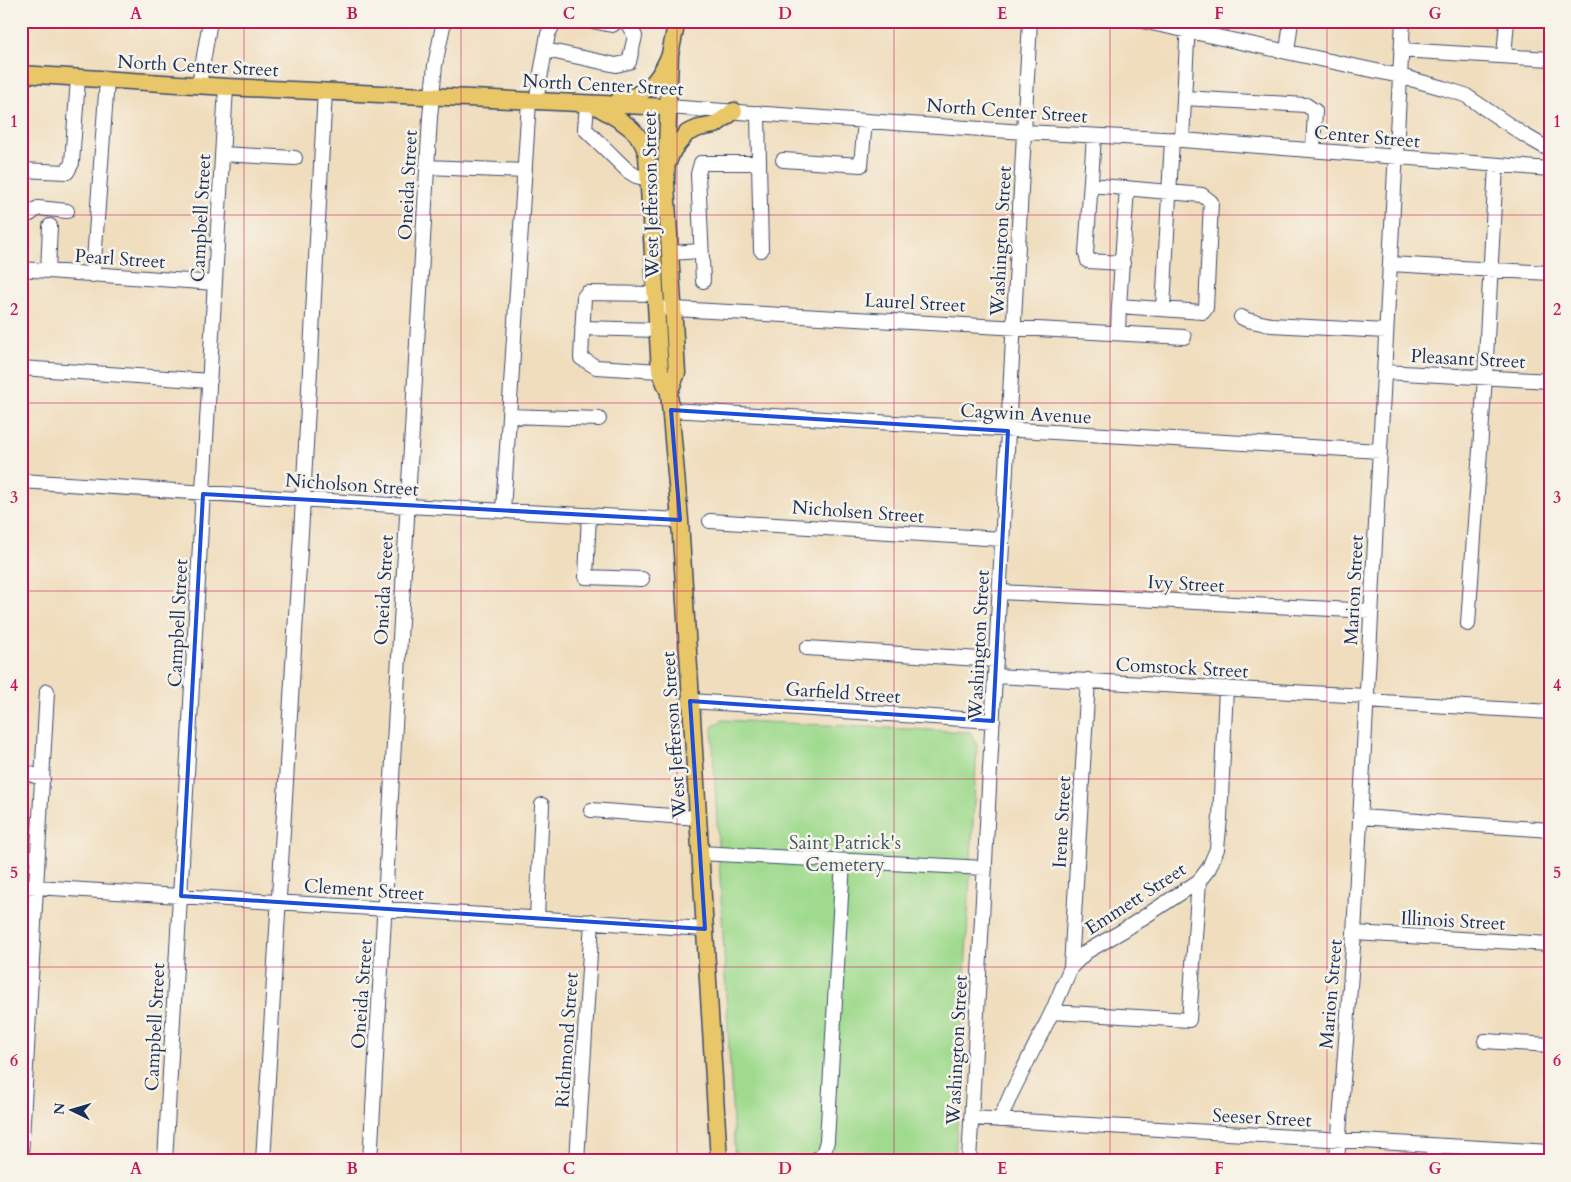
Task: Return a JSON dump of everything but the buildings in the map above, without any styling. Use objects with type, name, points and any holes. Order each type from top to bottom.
[{"type":"main road","name":"West Jefferson Street","points":[[677,21],[670,54],[666,166],[677,373],[670,402],[680,520],[719,1161]]},
{"type":"main road","points":[[591,104],[638,96],[655,82],[670,54]]},
{"type":"main road","points":[[21,62],[27,75]]},
{"type":"main road","name":"North Center Street","points":[[27,75],[226,87],[668,107]]},
{"type":"main road","points":[[591,104],[636,132],[644,143],[647,155],[660,371],[670,402]]},
{"type":"main road","points":[[666,166],[673,150],[687,133],[699,128],[715,125],[734,111]]},
{"type":"street","points":[[199,85],[210,21]]},
{"type":"street","name":"Oneida Street","points":[[370,1161],[431,96],[444,21]]},
{"type":"street","points":[[503,511],[525,171],[533,101],[546,50],[548,34],[555,21]]},
{"type":"street","points":[[592,21],[612,25],[618,21]]},
{"type":"street","points":[[546,50],[616,65],[629,62],[635,36],[626,21]]},
{"type":"street","name":"Washington Street","points":[[969,1161],[1030,21]]},
{"type":"street","points":[[1142,21],[1188,26],[1287,52],[1400,76],[1465,95],[1524,135],[1550,150]]},
{"type":"street","points":[[1287,52],[1291,21]]},
{"type":"street","name":"Marion Street","points":[[1337,1161],[1354,933],[1403,21]]},
{"type":"street","points":[[1504,56],[1506,21]]},
{"type":"street","points":[[1163,309],[1170,192],[1184,98],[1188,26]]},
{"type":"street","points":[[1401,50],[1550,59]]},
{"type":"street","points":[[21,170],[67,172],[72,163],[78,78]]},
{"type":"street","points":[[93,274],[107,80]]},
{"type":"street","name":"Campbell Street","points":[[165,1161],[226,87]]},
{"type":"street","points":[[264,1161],[325,91]]},
{"type":"street","points":[[1184,98],[1306,105],[1315,111],[1313,150]]},
{"type":"street","points":[[591,104],[585,129],[628,171],[636,176],[648,179]]},
{"type":"street","name":"North Center Street","points":[[668,107],[1024,132],[1177,140]]},
{"type":"street","points":[[758,113],[761,250]]},
{"type":"street","points":[[783,160],[861,165],[865,120]]},
{"type":"street","points":[[1094,136],[1086,253],[1088,261],[1123,263]]},
{"type":"street","name":"Center Street","points":[[1177,140],[1550,169]]},
{"type":"street","points":[[222,154],[295,158]]},
{"type":"street","points":[[703,281],[698,174],[701,163],[758,163]]},
{"type":"street","points":[[1468,624],[1485,378],[1496,165]]},
{"type":"street","points":[[427,167],[525,171]]},
{"type":"street","points":[[1091,185],[1202,195],[1211,202],[1206,308],[1203,312],[1120,306]]},
{"type":"street","points":[[1118,333],[1127,188]]},
{"type":"street","points":[[21,214],[30,214],[38,208],[67,211]]},
{"type":"street","points":[[48,271],[50,226]]},
{"type":"street","points":[[670,252],[701,251]]},
{"type":"street","points":[[1390,264],[1550,273]]},
{"type":"street","name":"Pearl Street","points":[[21,269],[216,283]]},
{"type":"street","points":[[660,371],[596,367],[581,358],[584,297],[587,293],[656,301],[674,308]]},
{"type":"street","name":"Laurel Street","points":[[674,308],[1184,337]]},
{"type":"street","points":[[1241,316],[1248,320],[1271,325],[1386,331]]},
{"type":"street","points":[[582,328],[658,330]]},
{"type":"street","points":[[21,368],[210,381]]},
{"type":"street","name":"Pleasant Street","points":[[1384,372],[1550,381]]},
{"type":"street","name":"Cagwin Avenue","points":[[670,402],[1008,431],[1380,451]]},
{"type":"street","points":[[509,416],[599,419]]},
{"type":"street","name":"Nicholson Street","points":[[21,481],[303,500],[680,520]]},
{"type":"street","points":[[589,515],[586,577],[642,580]]},
{"type":"street","name":"Nicholsen Street","points":[[710,521],[1002,539]]},
{"type":"street","name":"Ivy Street","points":[[1000,592],[1371,611]]},
{"type":"street","points":[[807,648],[996,660]]},
{"type":"street","name":"Comstock Street","points":[[995,676],[1226,688],[1550,712]]},
{"type":"street","name":"Irene Street","points":[[1071,967],[1088,680]]},
{"type":"street","name":"Emmett Street","points":[[1000,1120],[1052,1012],[1071,967],[1086,952],[1124,930],[1199,881],[1209,868],[1217,849],[1220,818],[1226,688]]},
{"type":"street","points":[[21,1156],[48,691]]},
{"type":"street","name":"Garfield Street","points":[[690,701],[993,721]]},
{"type":"street","points":[[21,770],[43,779]]},
{"type":"street","points":[[537,918],[542,805]]},
{"type":"street","points":[[591,810],[698,818]]},
{"type":"street","points":[[1360,818],[1550,830]]},
{"type":"street","points":[[700,853],[985,868]]},
{"type":"street","points":[[814,1161],[823,1155],[828,1140],[843,861]]},
{"type":"street","points":[[1052,1012],[1189,1020],[1199,881]]},
{"type":"street","name":"Clement Street","points":[[21,886],[705,928]]},
{"type":"street","name":"Richmond Street","points":[[577,1161],[592,922]]},
{"type":"street","name":"Illinois Street","points":[[1354,933],[1550,944]]},
{"type":"street","points":[[1485,1041],[1550,1046]]},
{"type":"street","name":"Seeser Street","points":[[972,1118],[1550,1152]]},
{"type":"street","points":[[1434,1146],[1434,1161]]},
{"type":"highlighted area","points":[[671,410],[1008,431],[993,721],[690,701],[705,929],[181,896],[203,494],[680,520]]},
{"type":"green space","name":"Saint Patrick's Cemetery","points":[[722,720],[970,732],[977,745],[955,1161],[735,1161],[712,727]]}]
